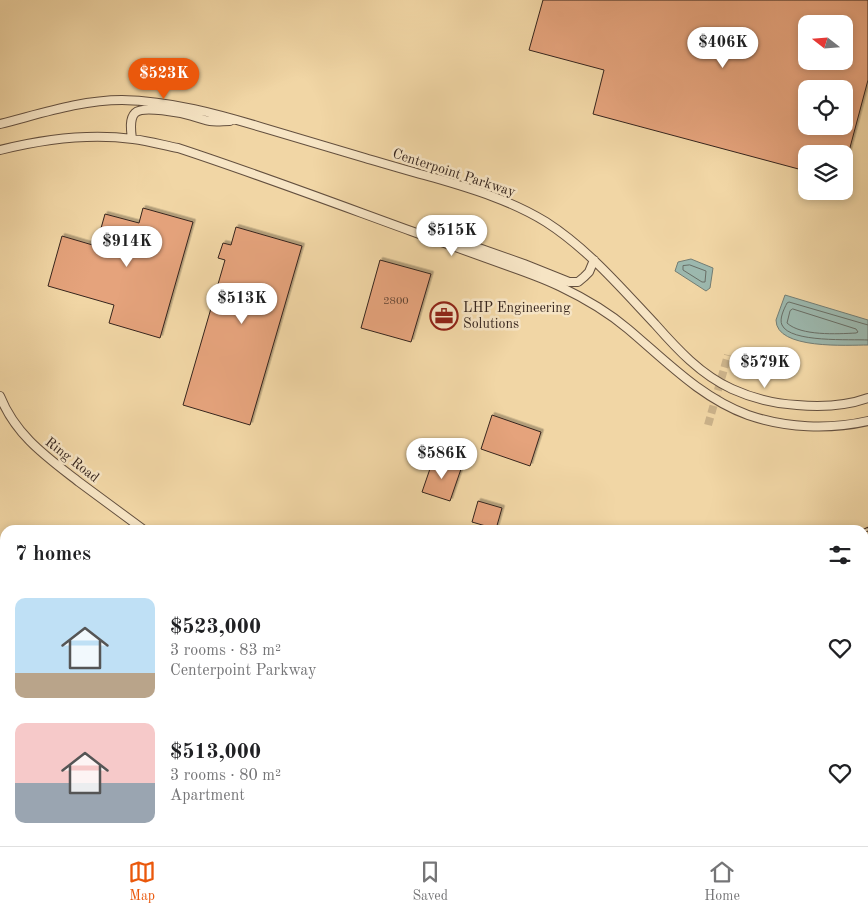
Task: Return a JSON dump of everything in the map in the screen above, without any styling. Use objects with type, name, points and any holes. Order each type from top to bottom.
[{"type":"street","name":"Centerpoint Parkway","points":[[0,124],[88,102],[121,100],[178,106],[239,121],[482,192],[517,206],[546,222],[578,245],[694,364],[731,388],[760,399],[810,407],[845,404],[868,398]]},
{"type":"street","points":[[132,139],[132,117],[140,110],[190,115],[210,121],[239,121]]},
{"type":"street","points":[[0,150],[43,140],[104,136],[132,139],[178,148],[204,156],[532,274],[560,286],[606,312],[682,376],[725,405],[770,421],[809,427],[830,427],[868,421]]},
{"type":"street","points":[[441,242],[473,246],[569,282],[578,282],[584,277],[589,272],[594,260]]},
{"type":"street","name":"Ring Road","points":[[0,396],[14,423],[32,445],[137,525]]},
{"type":"water","points":[[691,259],[713,268],[710,288],[706,291],[675,271],[678,262]]},
{"type":"water","points":[[785,295],[868,320],[868,345],[814,344],[788,337],[779,330],[776,320]]},
{"type":"building","points":[[543,0],[868,0],[868,80],[851,145],[798,145],[798,169],[593,114],[604,70],[529,50]]},
{"type":"building","points":[[143,208],[193,222],[160,338],[109,323],[114,305],[48,286],[62,236],[96,246],[105,214],[139,223]]},
{"type":"building","points":[[236,227],[302,246],[250,425],[183,405],[225,260],[218,258],[223,243],[231,245]]},
{"type":"building","points":[[380,260],[431,274],[411,342],[361,328]]},
{"type":"building","points":[[492,415],[541,432],[530,466],[481,449]]},
{"type":"building","points":[[433,460],[461,469],[450,501],[422,492]]},
{"type":"building","points":[[478,501],[502,508],[497,525],[482,525],[472,522]]},
{"type":"tunnel","points":[[708,425],[728,355]]},
{"type":"place","name":"LHP Engineering Solutions","points":[[444,316]]}]
